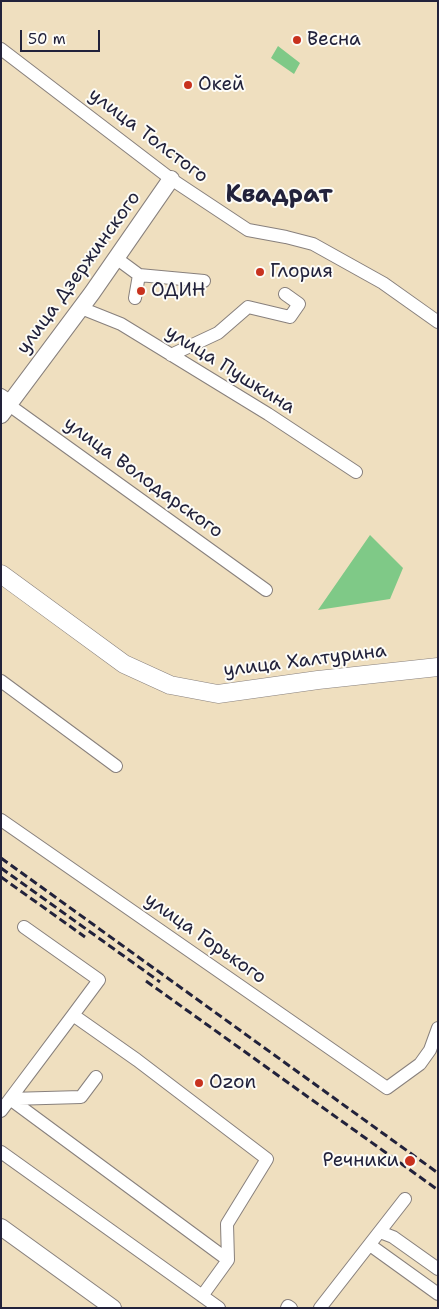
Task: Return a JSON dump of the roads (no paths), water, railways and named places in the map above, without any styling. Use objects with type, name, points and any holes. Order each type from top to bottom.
[{"type":"main road","name":"улица Халтурина","points":[[1,574],[124,664],[170,685],[218,694],[318,680],[438,667]]},
{"type":"street","name":"улица Толстого","points":[[1,48],[171,179],[248,230],[313,244],[383,283],[438,322]]},
{"type":"street","name":"улица Дзержинского","points":[[4,405],[80,308],[171,179]]},
{"type":"street","points":[[116,258],[139,275],[204,281]]},
{"type":"street","points":[[134,298],[139,275]]},
{"type":"street","points":[[171,355],[218,333],[248,307],[290,317],[299,304],[285,294]]},
{"type":"street","name":"улица Пушкина","points":[[80,308],[121,324],[268,414],[356,472]]},
{"type":"street","name":"улица Володарского","points":[[4,405],[266,590]]},
{"type":"street","points":[[1,681],[116,766]]},
{"type":"street","name":"улица Горького","points":[[1,820],[388,1088],[420,1064],[430,1050],[438,1028]]},
{"type":"street","points":[[1,1111],[99,980],[24,927]]},
{"type":"street","points":[[74,1015],[137,1060],[267,1159],[226,1224],[228,1260],[202,1296]]},
{"type":"street","points":[[10,1099],[81,1096],[96,1077]]},
{"type":"street","points":[[10,1099],[228,1260]]},
{"type":"street","points":[[1,1152],[219,1308]]},
{"type":"street","points":[[320,1308],[405,1199]]},
{"type":"street","points":[[1,1226],[113,1308]]},
{"type":"street","points":[[380,1232],[393,1237],[438,1269]]},
{"type":"street","points":[[370,1244],[438,1294]]},
{"type":"street","points":[[287,1308],[288,1306],[291,1308]]},
{"type":"railway","points":[[1,858],[438,1173]]},
{"type":"railway","points":[[1,868],[160,982]]},
{"type":"railway","points":[[1,877],[85,937]]},
{"type":"railway","points":[[146,981],[438,1190]]},
{"type":"place","name":"Весна","points":[[297,40]]},
{"type":"place","name":"Окей","points":[[188,85]]},
{"type":"place","name":"Глория","points":[[260,272]]},
{"type":"place","name":"ОДИН","points":[[141,291]]},
{"type":"place","name":"Ozon","points":[[199,1083]]},
{"type":"place","name":"Речники","points":[[410,1161]]},
{"type":"district","name":"Квадрат","points":[[279,196]]}]
